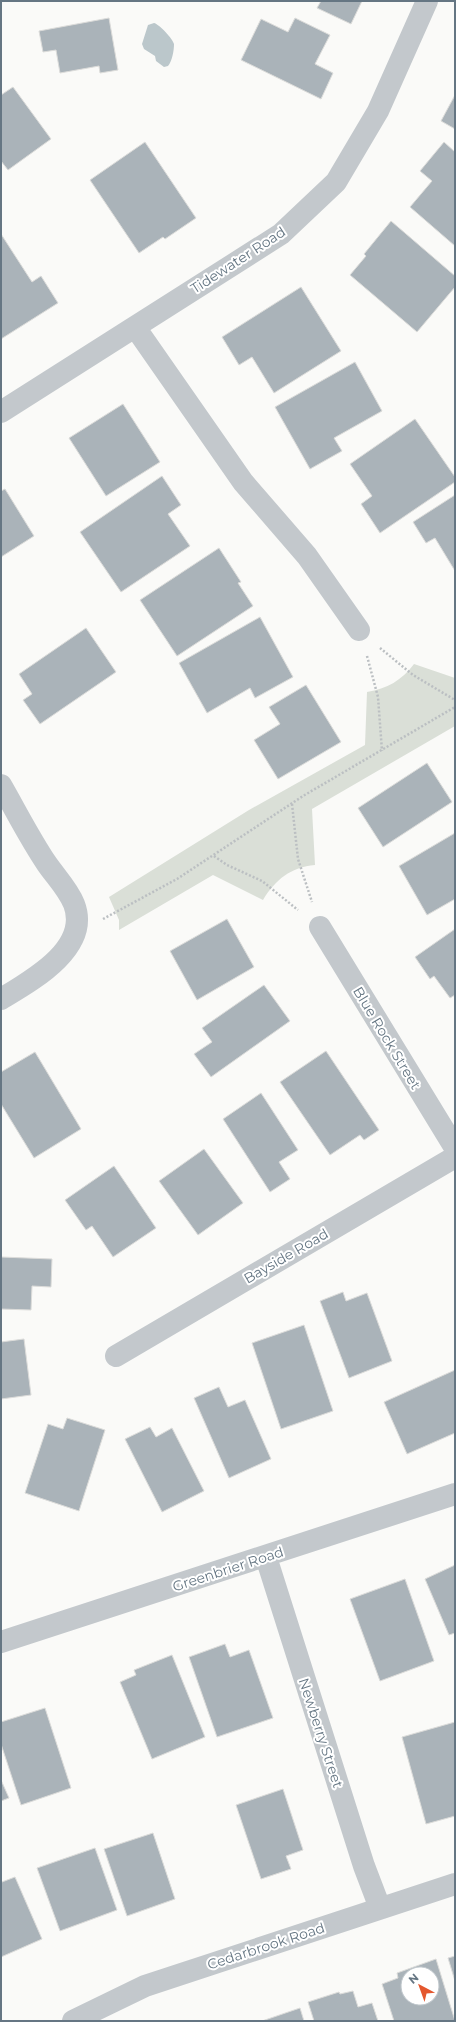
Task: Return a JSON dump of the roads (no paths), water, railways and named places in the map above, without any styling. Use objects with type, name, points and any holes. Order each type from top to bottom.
[{"type":"street","name":"Tidewater Road","points":[[1,412],[281,234],[336,182],[378,111],[427,1]]},
{"type":"street","points":[[135,327],[243,482],[307,556],[359,630]]},
{"type":"street","points":[[1,785],[46,863],[74,904],[77,915],[74,936],[54,964],[1,999]]},
{"type":"street","name":"Blue Rock Street","points":[[320,927],[455,1148]]},
{"type":"street","name":"Bayside Road","points":[[116,1356],[455,1157]]},
{"type":"street","name":"Greenbrier Road","points":[[1,1642],[266,1557],[455,1494]]},
{"type":"street","name":"Newberry Street","points":[[266,1557],[364,1866],[380,1908]]},
{"type":"street","name":"Cedarbrook Road","points":[[77,2020],[145,1986],[455,1884]]}]
